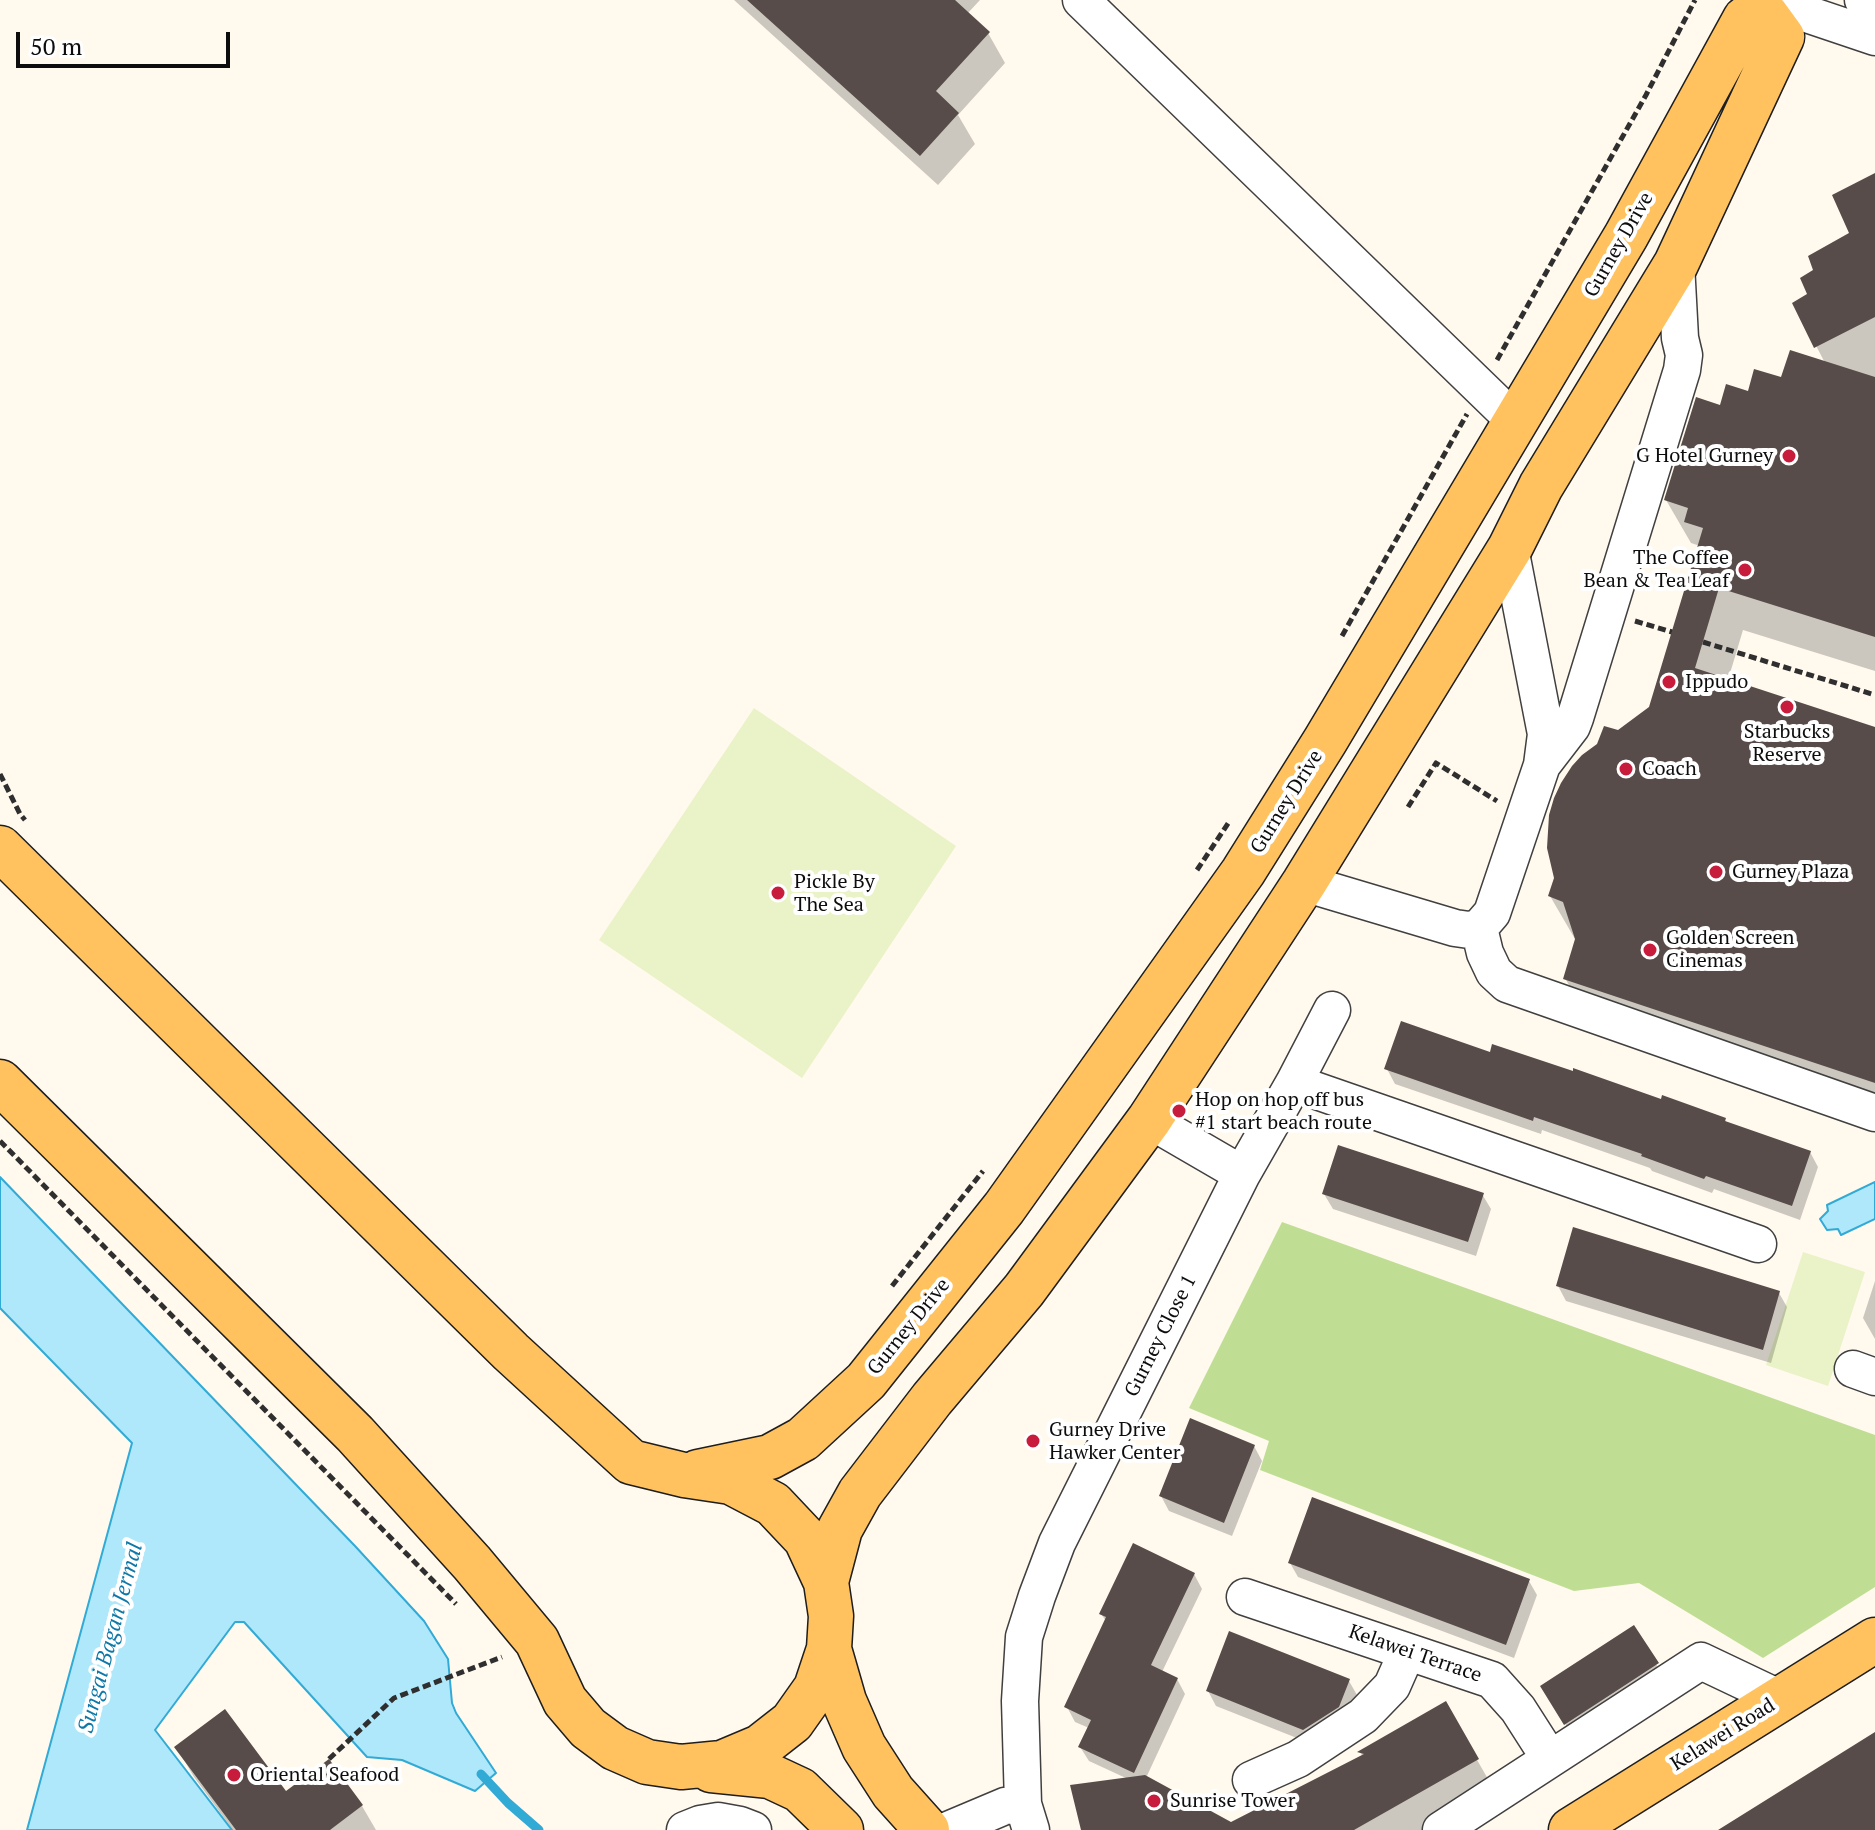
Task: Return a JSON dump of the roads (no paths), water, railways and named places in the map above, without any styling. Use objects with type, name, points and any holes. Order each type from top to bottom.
[{"type":"main road","name":"Gurney Drive","points":[[684,1475],[770,1457],[803,1439],[866,1381],[1004,1208],[1243,872],[1325,741],[1626,236],[1745,19],[1769,6]]},
{"type":"main road","points":[[826,1582],[840,1529],[860,1493],[932,1399],[1024,1290],[1149,1120],[1304,883],[1510,548],[1541,486],[1676,264],[1782,37],[1769,6]]},
{"type":"main road","points":[[1626,236],[1676,264]]},
{"type":"main road","points":[[14,837],[511,1352],[631,1462],[731,1482],[773,1504],[806,1539],[826,1582],[831,1616],[829,1649],[816,1688],[792,1722],[760,1747],[722,1763],[681,1767]]},
{"type":"main road","points":[[0,1082],[355,1434],[472,1563],[537,1641],[565,1701],[588,1728],[615,1748],[647,1762],[770,1776],[800,1790],[841,1830]]},
{"type":"main road","name":"Kelawei Road","points":[[1571,1830],[1875,1640]]},
{"type":"main road","points":[[829,1649],[844,1701],[864,1747],[893,1792],[927,1830]]},
{"type":"street","points":[[1081,0],[1515,421]]},
{"type":"street","points":[[1863,0],[1875,5]]},
{"type":"street","points":[[1769,6],[1875,37]]},
{"type":"street","points":[[1542,765],[1575,718],[1682,370],[1684,355],[1680,338],[1676,264]]},
{"type":"street","points":[[1304,883],[1455,928],[1479,928],[1486,921],[1497,903],[1525,818],[1542,765],[1546,734],[1510,548]]},
{"type":"street","points":[[1479,928],[1494,972],[1507,984],[1875,1113]]},
{"type":"street","name":"Gurney Close 1","points":[[1027,1817],[1020,1701],[1024,1637],[1057,1543],[1242,1174],[1332,1010]]},
{"type":"street","points":[[1294,1083],[1758,1244]]},
{"type":"street","points":[[1149,1120],[1242,1174]]},
{"type":"street","name":"Kelawei Terrace","points":[[1245,1597],[1492,1680],[1518,1709],[1550,1759]]},
{"type":"street","points":[[1251,1780],[1298,1759],[1363,1716],[1392,1686],[1407,1652]]},
{"type":"street","points":[[1441,1830],[1701,1661],[1781,1699]]},
{"type":"street","points":[[948,1830],[1005,1806],[1027,1817]]},
{"type":"street","points":[[685,1830],[718,1821],[753,1830]]},
{"type":"water","name":"Sungai Bagan Jermal","points":[[0,1177],[424,1621],[448,1659],[452,1703],[456,1713],[496,1773],[475,1791],[402,1760],[367,1757],[244,1622],[235,1622],[155,1730],[232,1830],[27,1830],[132,1443],[0,1308]]},
{"type":"water","points":[[1875,1182],[1875,1219],[1841,1235],[1838,1229],[1827,1230],[1820,1219],[1828,1211],[1827,1205]]},
{"type":"waterway","points":[[481,1774],[539,1830]]},
{"type":"place","name":"G Hotel Gurney","points":[[1789,456]]},
{"type":"place","name":"The Coffee Bean & Tea Leaf","points":[[1745,570]]},
{"type":"place","name":"Ippudo","points":[[1669,682]]},
{"type":"place","name":"Starbucks Reserve","points":[[1787,707]]},
{"type":"place","name":"Coach","points":[[1626,769]]},
{"type":"place","name":"Gurney Plaza","points":[[1716,872]]},
{"type":"place","name":"Pickle By The Sea","points":[[778,893]]},
{"type":"place","name":"Golden Screen Cinemas","points":[[1650,950]]},
{"type":"place","name":"Hop on hop off bus #1 start beach route","points":[[1179,1111]]},
{"type":"place","name":"Gurney Drive Hawker Center","points":[[1033,1441]]},
{"type":"place","name":"Oriental Seafood","points":[[234,1775]]},
{"type":"place","name":"Sunrise Tower","points":[[1154,1801]]}]
